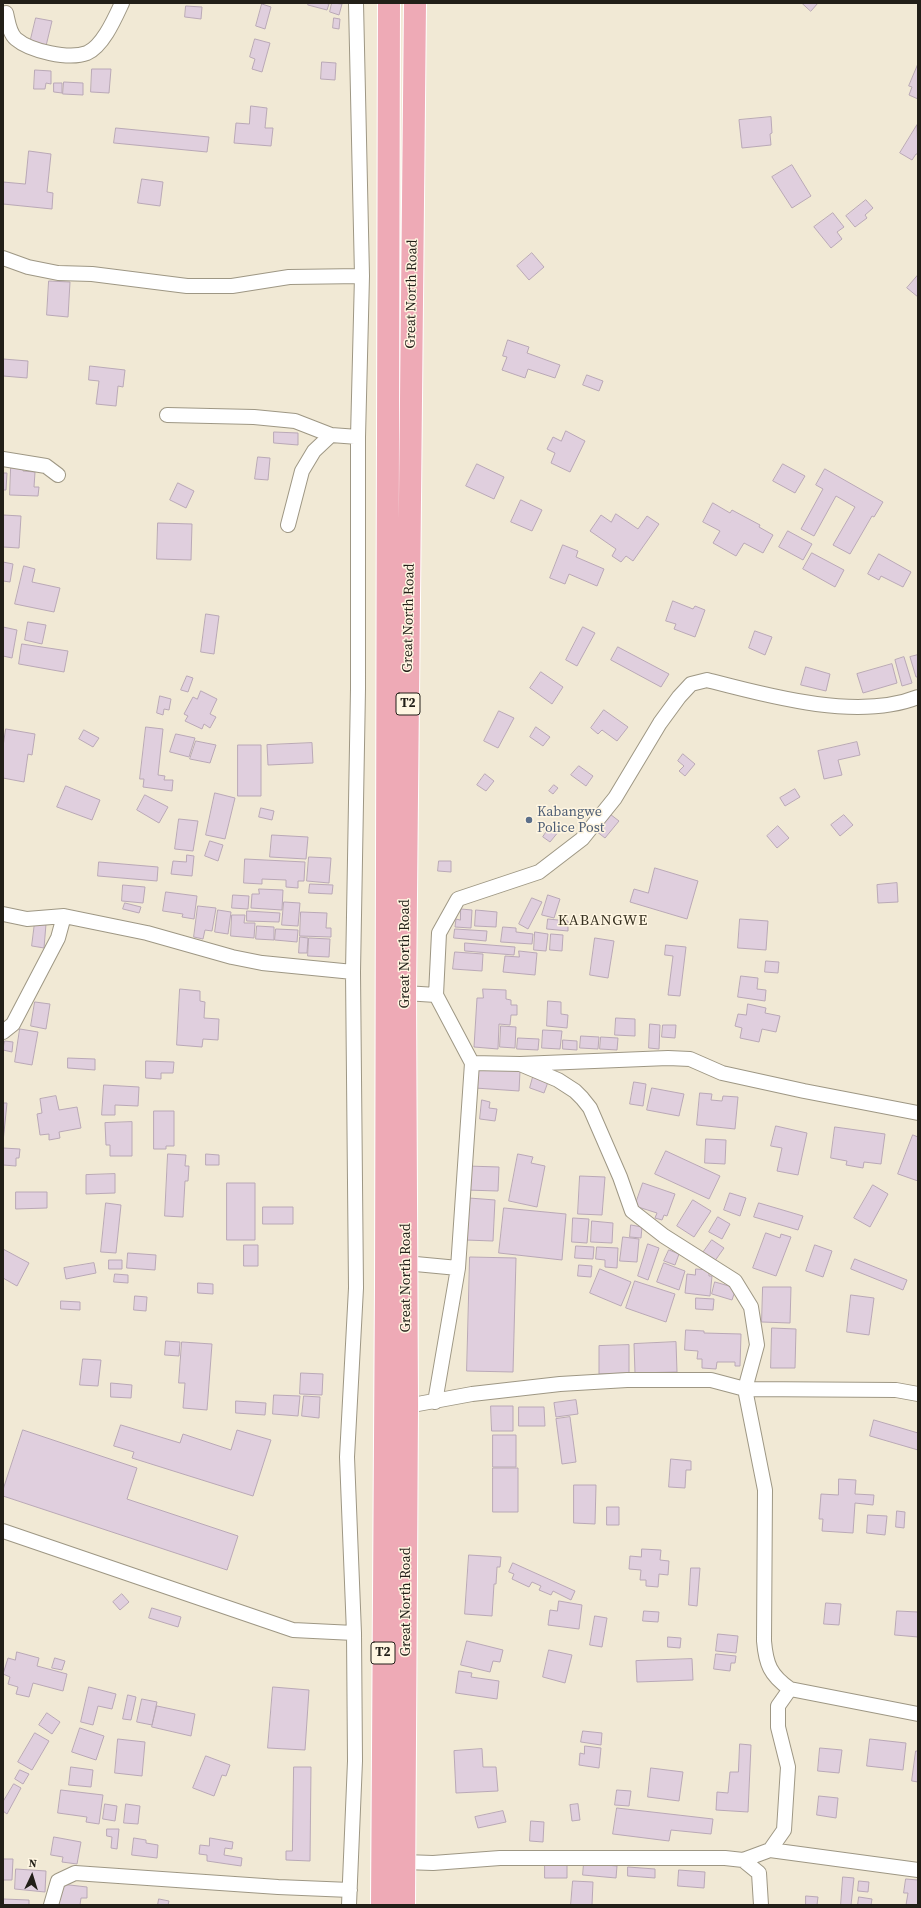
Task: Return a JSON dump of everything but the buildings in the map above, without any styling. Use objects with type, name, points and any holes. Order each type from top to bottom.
[{"type":"main road","name":"Great North Road","points":[[382,1905],[386,1286],[389,3]]},
{"type":"main road","name":"Great North Road","points":[[404,1905],[407,1406],[405,1263],[405,993],[415,3]]},
{"type":"street","points":[[6,13],[11,33],[16,38],[28,45],[54,55],[69,56],[87,53],[98,44],[109,29],[122,3]]},
{"type":"street","points":[[349,1905],[355,1761],[354,1633],[347,1457],[356,1288],[353,972],[358,689],[358,437],[362,276],[356,3]]},
{"type":"street","points":[[3,258],[28,267],[58,273],[92,274],[187,286],[232,286],[289,277],[362,276]]},
{"type":"street","points":[[167,415],[254,417],[295,421],[331,435],[358,437]]},
{"type":"street","points":[[288,525],[302,471],[314,451],[331,435]]},
{"type":"street","points":[[3,459],[46,466],[58,475]]},
{"type":"street","points":[[435,1402],[458,1268],[472,1063],[436,994],[439,933],[458,899],[539,872],[582,839],[614,798],[664,718],[679,697],[691,684],[707,680],[802,703],[874,707],[902,703],[918,696]]},
{"type":"street","points":[[3,914],[28,919],[64,916],[147,932],[199,948],[247,960],[353,972]]},
{"type":"street","points":[[3,1032],[13,1024],[28,996],[58,938],[64,916]]},
{"type":"street","points":[[405,993],[436,994]]},
{"type":"street","points":[[472,1063],[520,1064],[668,1058],[690,1059],[722,1073],[804,1091],[918,1112]]},
{"type":"street","points":[[520,1064],[567,1085],[582,1098],[590,1108],[620,1177],[629,1206],[636,1216],[735,1282],[751,1307],[757,1345],[745,1389],[765,1490],[765,1653],[772,1673],[778,1680],[790,1689],[918,1714]]},
{"type":"street","points":[[405,1263],[458,1268]]},
{"type":"street","points":[[407,1406],[472,1394],[546,1386],[627,1380],[711,1380],[745,1389],[896,1390],[918,1394]]},
{"type":"street","points":[[3,1531],[293,1630],[354,1633]]},
{"type":"street","points":[[770,1850],[784,1830],[788,1767],[778,1727],[778,1706],[790,1689]]},
{"type":"street","points":[[404,1862],[433,1863],[500,1858],[725,1858],[743,1860],[770,1850],[918,1870]]},
{"type":"street","points":[[743,1860],[759,1873],[761,1905]]},
{"type":"street","points":[[51,1905],[58,1881],[75,1873],[278,1888],[350,1890]]},
{"type":"place","name":"Kabangwe Police Post","points":[[529,820]]},
{"type":"district","name":"KABANGWE","points":[[603,921]]}]
